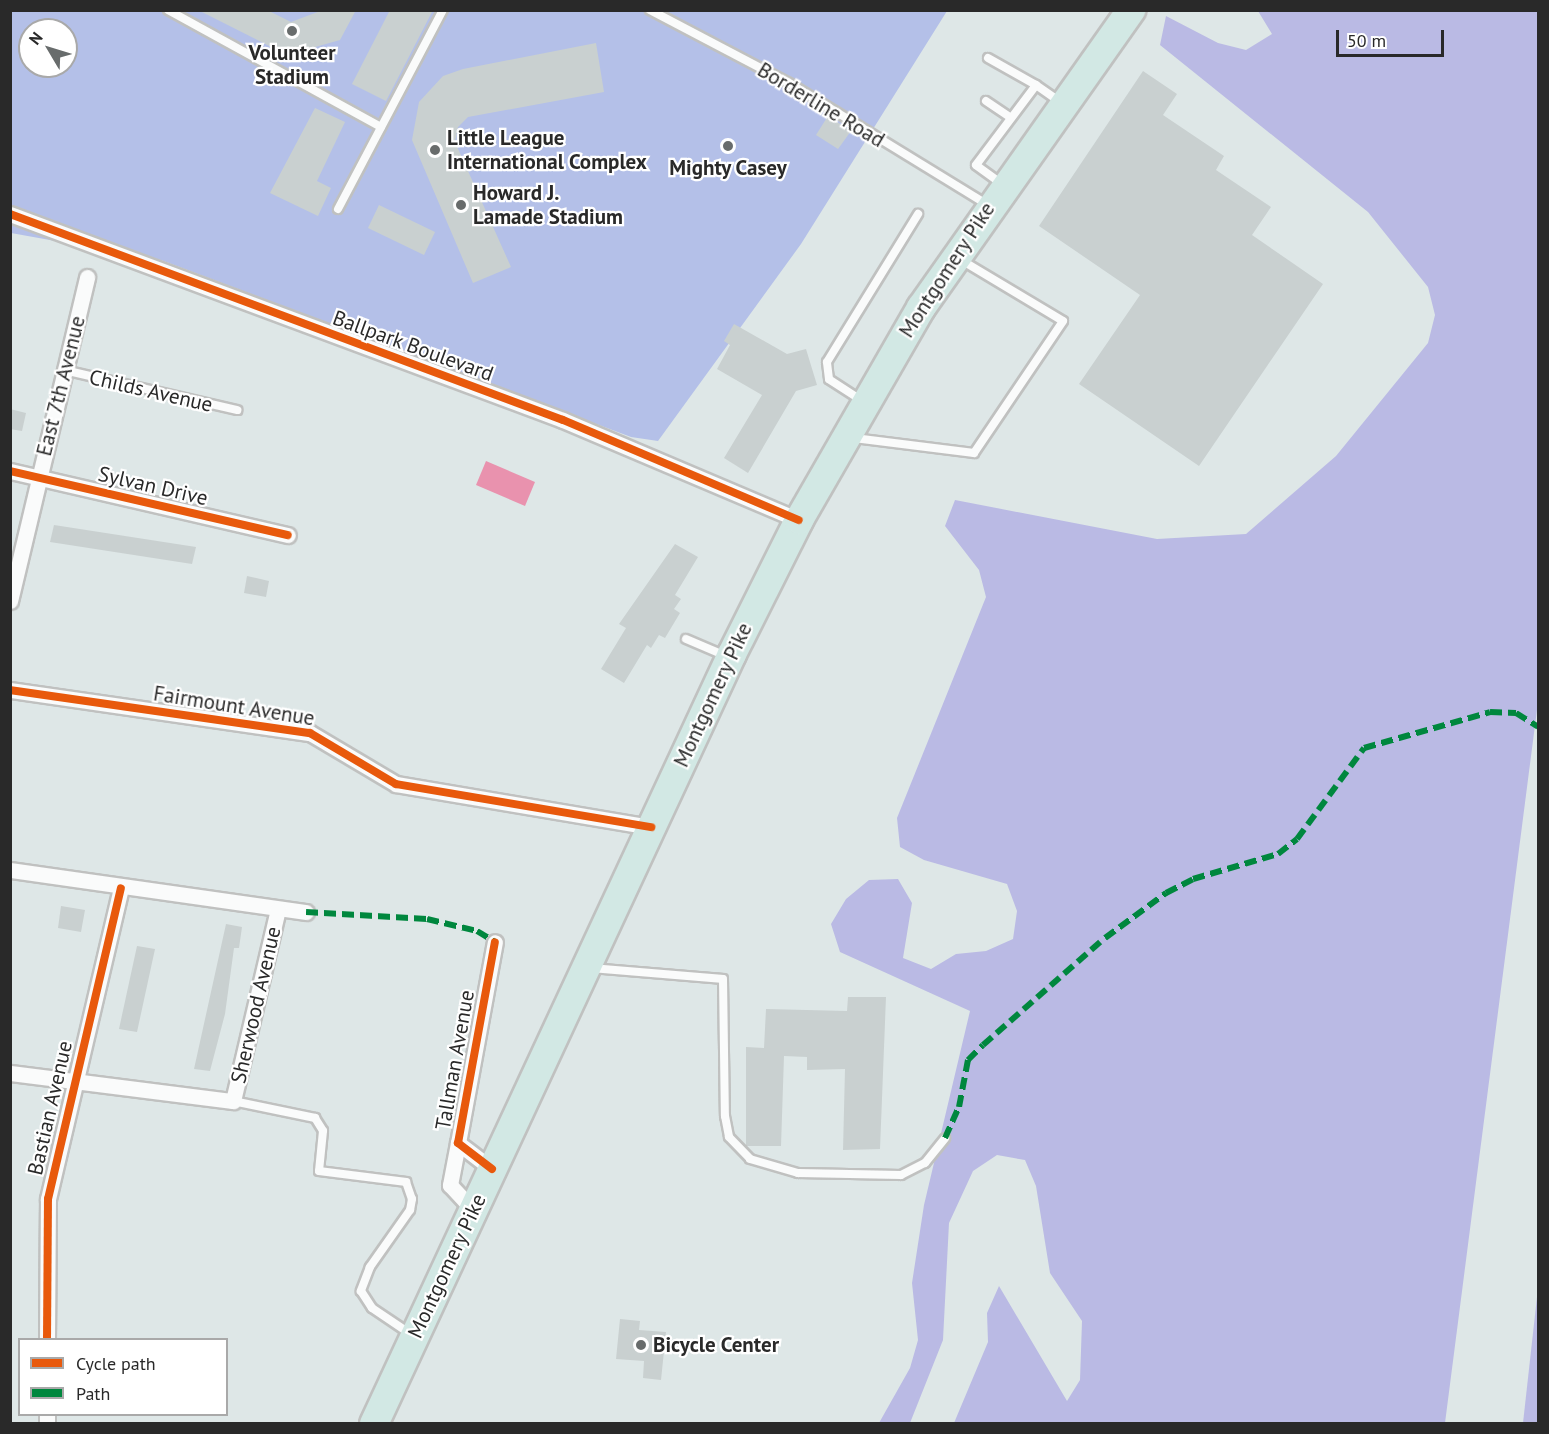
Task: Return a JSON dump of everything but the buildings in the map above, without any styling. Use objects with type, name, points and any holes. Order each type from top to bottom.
[{"type":"highway","name":"Montgomery Pike","points":[[374,1424],[730,658],[799,520],[864,402],[954,256],[1131,10]]},
{"type":"street","name":"Ballpark Boulevard","points":[[10,214],[563,420],[799,520]]},
{"type":"street","name":"East 7th Avenue","points":[[10,601],[87,277]]},
{"type":"street","name":"Sylvan Drive","points":[[10,471],[288,535]]},
{"type":"street","name":"Fairmount Avenue","points":[[10,690],[310,733],[396,784],[651,827]]},
{"type":"street","points":[[10,870],[121,888],[306,912]]},
{"type":"street","name":"Bastian Avenue","points":[[47,1338],[48,1199],[121,888]]},
{"type":"street","name":"Sherwood Avenue","points":[[233,1101],[278,909]]},
{"type":"street","name":"Tallman Avenue","points":[[492,1169],[458,1143],[495,942]]},
{"type":"street","points":[[10,1073],[233,1101]]},
{"type":"street","points":[[458,1143],[450,1185],[473,1210]]},
{"type":"lane","points":[[168,10],[381,127]]},
{"type":"lane","points":[[338,209],[443,10]]},
{"type":"lane","name":"Borderline Road","points":[[650,10],[996,196]]},
{"type":"lane","points":[[988,58],[1062,103]]},
{"type":"lane","points":[[996,196],[976,165],[1035,85]]},
{"type":"lane","points":[[986,101],[1011,118]]},
{"type":"lane","points":[[864,402],[829,379],[827,362],[918,214]]},
{"type":"lane","points":[[845,437],[974,453],[1063,321],[954,256]]},
{"type":"lane","name":"Childs Avenue","points":[[64,370],[237,410]]},
{"type":"lane","points":[[686,639],[730,658]]},
{"type":"lane","points":[[586,967],[723,979],[725,1116],[729,1137],[750,1160],[798,1173],[901,1174],[925,1163],[945,1138]]},
{"type":"lane","points":[[233,1101],[315,1118],[323,1131],[319,1171],[406,1182],[412,1199],[410,1210],[370,1267],[361,1291],[372,1308],[414,1337]]},
{"type":"shaded area","name":"Little League International Complex","points":[[10,11],[947,11],[801,244],[658,441],[631,437],[161,260],[11,233]]},
{"type":"shaded area","points":[[1258,11],[1538,11],[1538,702],[1445,1423],[954,1423],[988,1342],[987,1313],[999,1286],[1067,1401],[1080,1380],[1082,1321],[1050,1273],[1036,1186],[1025,1160],[997,1155],[973,1171],[949,1223],[943,1340],[910,1423],[879,1423],[910,1368],[918,1340],[912,1283],[924,1205],[970,1011],[840,952],[831,924],[846,899],[869,880],[898,879],[912,903],[903,958],[931,969],[956,954],[986,951],[1013,939],[1017,911],[1007,884],[924,860],[900,847],[897,818],[986,597],[979,570],[945,526],[955,500],[1157,539],[1246,534],[1336,456],[1428,343],[1435,315],[1428,287],[1368,212],[1160,45],[1166,16],[1218,43],[1246,50],[1272,34]]},
{"type":"shaded area","points":[[486,461],[535,482],[525,506],[476,485]]},
{"type":"shaded area","points":[[1538,1288],[1538,1423],[1523,1423]]},
{"type":"marked path","points":[[945,1138],[959,1107],[968,1060],[983,1045],[1105,938],[1166,893],[1193,879],[1278,854],[1297,839],[1364,748],[1490,712],[1516,713],[1538,727]]},
{"type":"marked path","points":[[306,912],[427,919],[477,931],[495,942]]},
{"type":"cycle path","points":[[10,214],[563,420],[799,520]]},
{"type":"cycle path","points":[[10,471],[288,535]]},
{"type":"cycle path","points":[[10,690],[310,733],[396,784],[651,827]]},
{"type":"cycle path","points":[[47,1338],[48,1199],[121,888]]},
{"type":"cycle path","points":[[492,1169],[458,1143],[495,942]]},
{"type":"place","name":"Volunteer Stadium","points":[[292,31]]},
{"type":"place","name":"Mighty Casey","points":[[728,146]]},
{"type":"place","name":"Little League International Complex","points":[[435,150]]},
{"type":"place","name":"Howard J. Lamade Stadium","points":[[461,205]]},
{"type":"place","name":"Bicycle Center","points":[[641,1345]]}]
